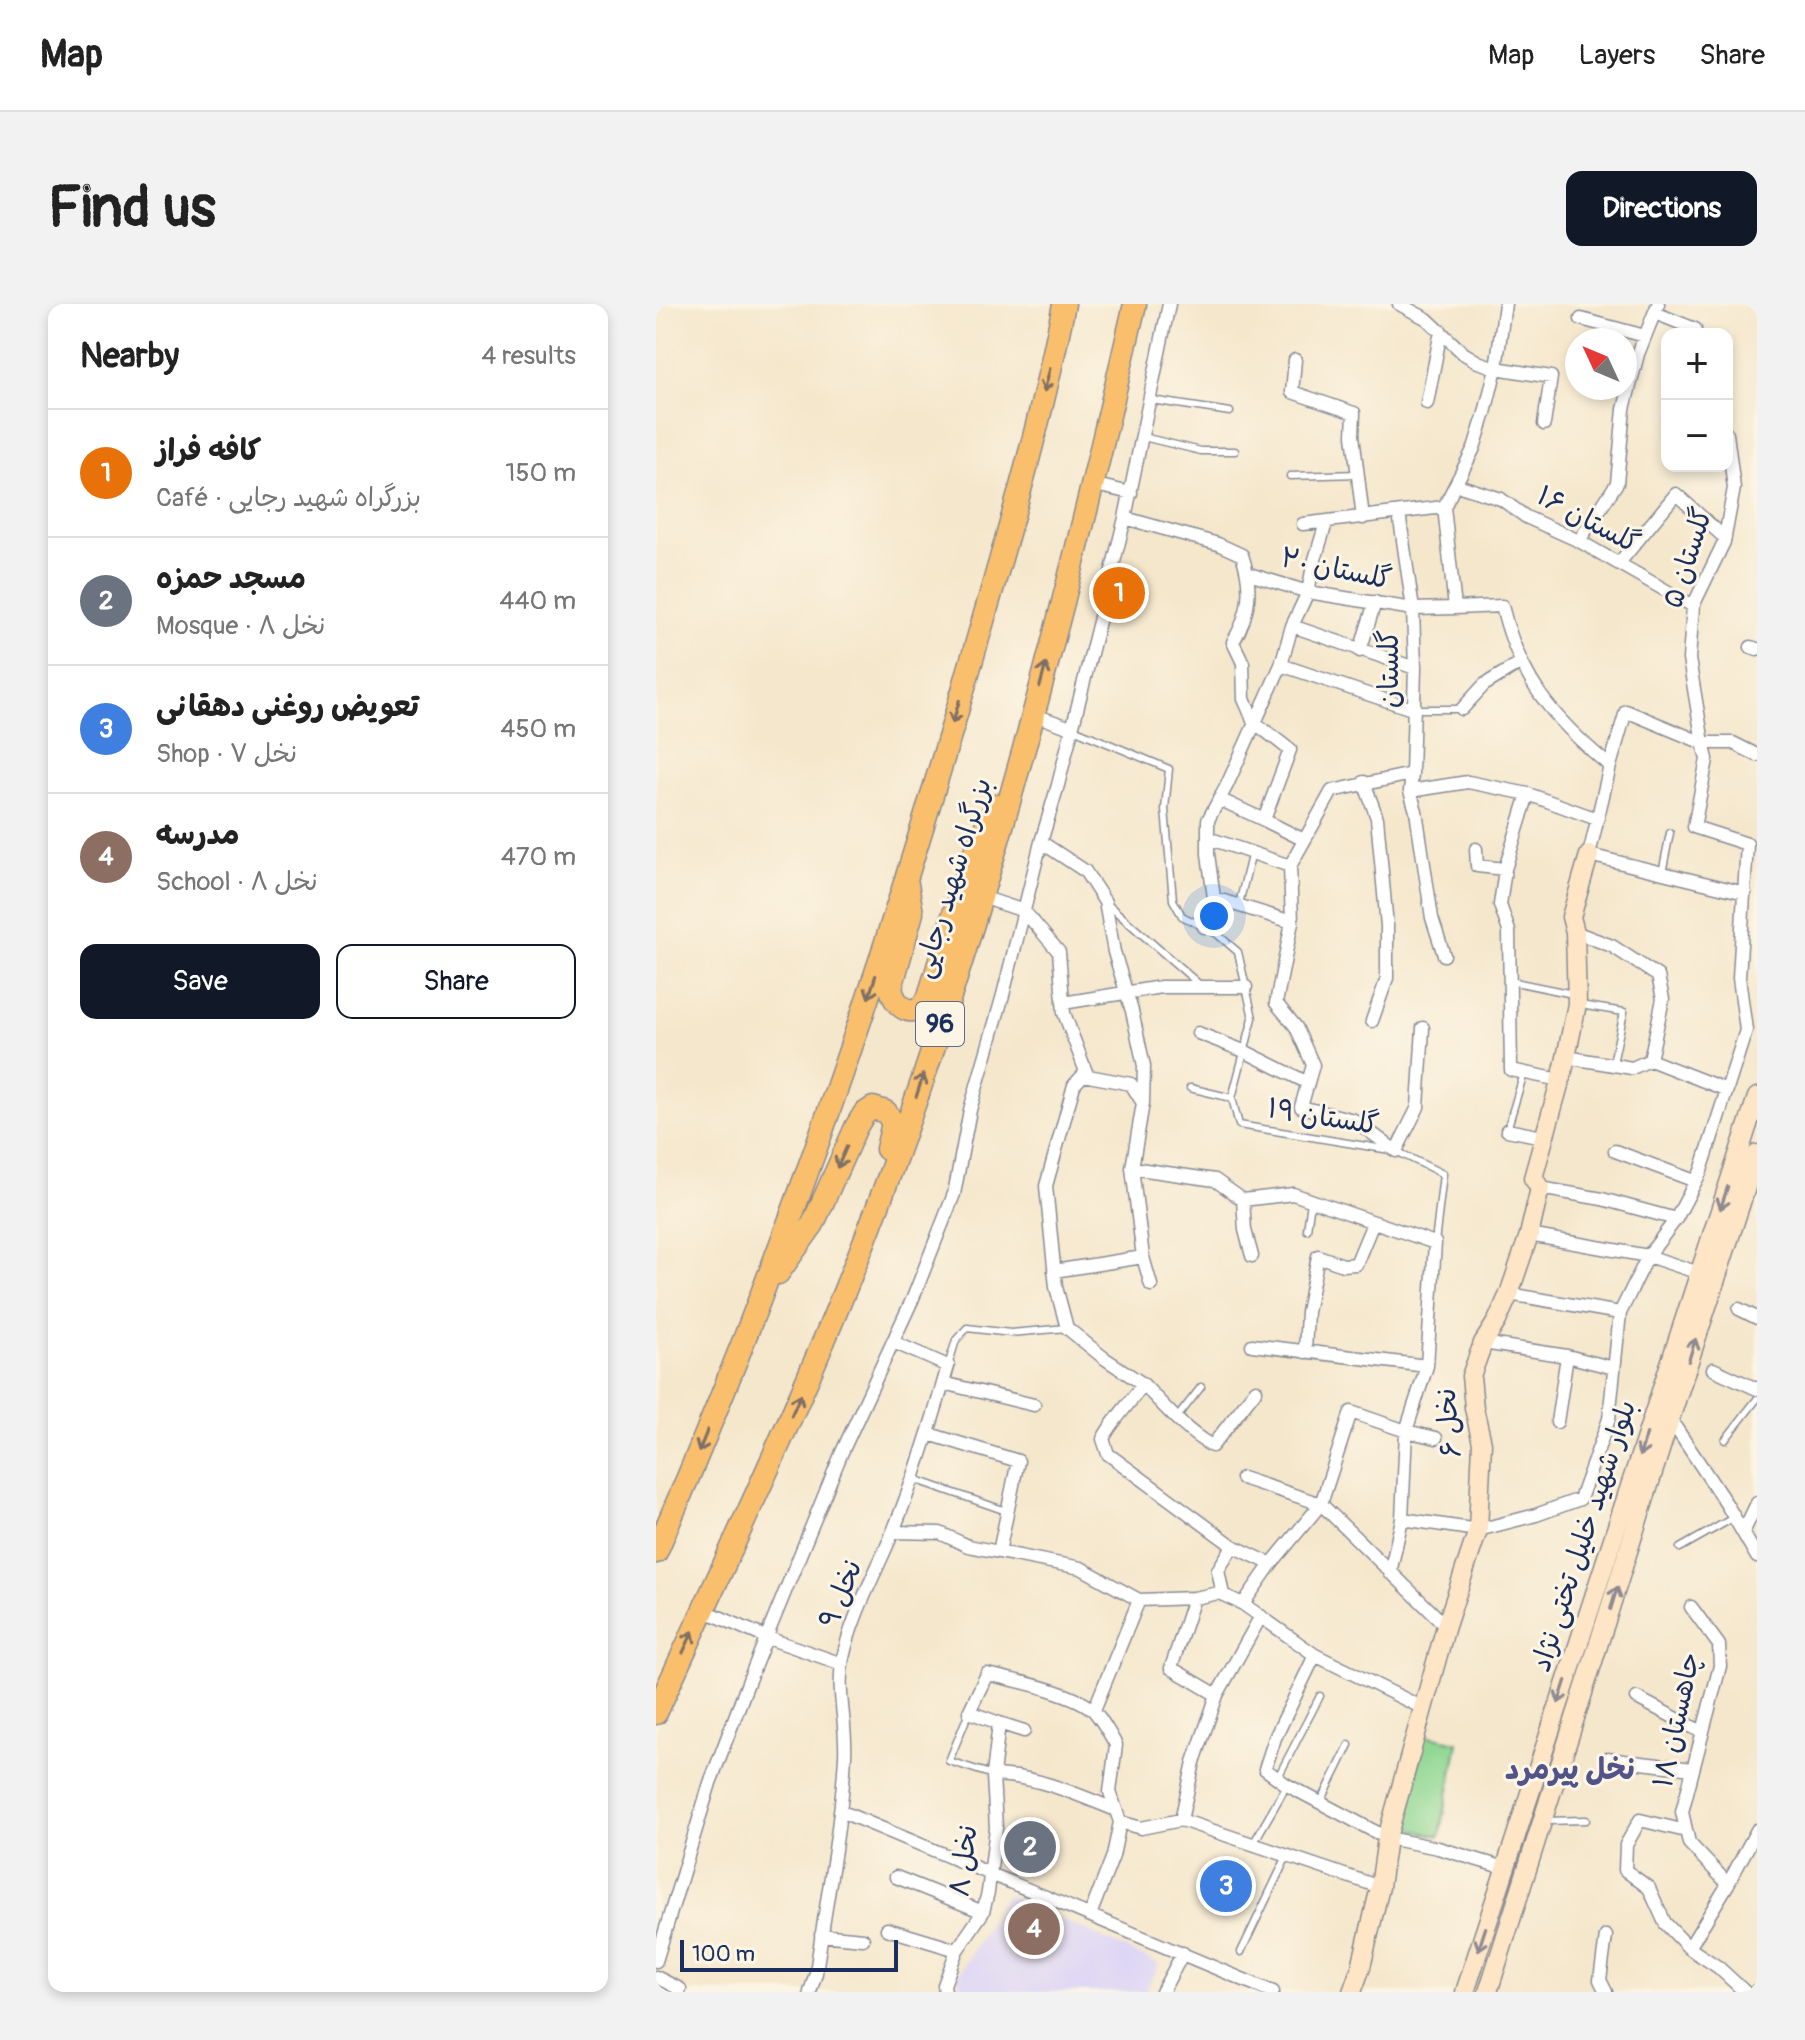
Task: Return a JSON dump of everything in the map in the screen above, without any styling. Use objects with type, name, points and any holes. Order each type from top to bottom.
[{"type":"highway","name":"بزرگراه شهید رجایی","points":[[656,1552],[760,1297],[861,1024],[1017,501],[1064,304]]},
{"type":"highway","name":"بزرگراه شهید رجایی","points":[[656,1713],[820,1353],[904,1135],[982,897],[1032,714],[1135,304]]},
{"type":"highway","points":[[906,879],[912,913],[891,988],[893,999],[900,1008],[911,1011],[923,1006],[928,999],[987,823],[1016,773]]},
{"type":"highway","points":[[760,1297],[813,1224],[856,1127],[864,1114],[873,1108],[886,1112],[893,1123],[870,1224]]},
{"type":"street","points":[[656,1961],[710,1783],[765,1637],[954,1194],[970,1110],[1058,785],[1125,518],[1169,304]]},
{"type":"street","points":[[1399,304],[1427,319],[1463,353],[1478,362],[1551,377],[1544,424]]},
{"type":"street","points":[[1505,304],[1496,368],[1474,448],[1444,507],[1455,608],[1502,606],[1520,663],[1547,706],[1610,766]]},
{"type":"street","points":[[1637,355],[1656,309],[1693,328]]},
{"type":"street","points":[[1581,319],[1645,336]]},
{"type":"street","points":[[1427,403],[1441,331]]},
{"type":"street","points":[[1295,360],[1292,392],[1354,413],[1353,435],[1363,518]]},
{"type":"street","points":[[1579,541],[1617,483],[1625,400]]},
{"type":"street","name":"گلستان ۵","points":[[1732,472],[1734,488],[1725,538],[1693,606],[1689,659],[1707,759],[1694,827],[1747,844],[1745,893]]},
{"type":"street","points":[[1091,484],[1131,493]]},
{"type":"street","name":"گلستان ۱۶","points":[[1457,485],[1501,499],[1526,517],[1579,541],[1693,606]]},
{"type":"street","points":[[1619,563],[1676,494],[1725,538]]},
{"type":"street","points":[[1303,524],[1444,507]]},
{"type":"street","points":[[1399,513],[1413,609]]},
{"type":"street","name":"گلستان ۲۰","points":[[1125,518],[1218,544],[1242,555],[1249,574],[1308,592],[1413,609]]},
{"type":"street","points":[[1204,927],[1214,898],[1208,820],[1281,665],[1292,626],[1308,592],[1326,523]]},
{"type":"street","points":[[1249,574],[1245,621],[1233,642],[1243,663],[1244,699],[1254,722],[1290,750],[1264,820]]},
{"type":"street","points":[[1360,651],[1375,602]]},
{"type":"street","name":"گلستان","points":[[1444,955],[1432,918],[1416,811],[1410,791],[1415,668],[1413,609],[1455,608]]},
{"type":"street","points":[[1292,626],[1415,668]]},
{"type":"street","points":[[1462,709],[1484,685],[1520,663]]},
{"type":"street","points":[[1281,665],[1412,709]]},
{"type":"street","points":[[1402,1519],[1478,1530],[1536,1515],[1580,1499],[1609,1419],[1620,1313],[1648,1256],[1676,1219],[1695,1181],[1746,1030],[1739,978],[1745,893],[1589,855],[1597,819],[1626,711],[1703,743],[1733,743],[1757,755]]},
{"type":"street","points":[[1032,714],[1071,728]]},
{"type":"street","points":[[1412,774],[1332,791],[1290,866],[1292,922],[1276,1003],[1296,1027],[1313,1065],[1301,1107],[1354,1120],[1396,1151],[1418,1107],[1423,1028]]},
{"type":"street","points":[[1364,782],[1377,818],[1387,926],[1387,978],[1372,1021]]},
{"type":"street","points":[[1410,791],[1468,782],[1528,794],[1597,819]]},
{"type":"street","points":[[1528,794],[1505,869],[1500,905],[1509,931],[1511,1070],[1560,1080]]},
{"type":"street","points":[[1219,799],[1304,840]]},
{"type":"street","points":[[1208,838],[1290,866]]},
{"type":"street","points":[[1041,842],[1085,871],[1105,902],[1114,952],[1144,1066],[1143,1103],[1132,1168],[1143,1257],[1151,1285]]},
{"type":"street","points":[[1476,849],[1477,866],[1505,869]]},
{"type":"street","name":"نخل ۶","points":[[1352,1992],[1380,1887],[1387,1838],[1446,1626],[1478,1530],[1482,1443],[1471,1376],[1483,1343],[1509,1294],[1529,1235],[1540,1188],[1533,1178],[1566,1057],[1576,1000],[1575,932],[1571,917],[1589,855]]},
{"type":"street","points":[[982,897],[1024,911],[1059,952],[1064,1013],[1086,1072],[1074,1085],[1046,1186],[1054,1271],[1067,1328],[1143,1384],[1176,1419],[1212,1446],[1256,1390]]},
{"type":"street","points":[[1214,898],[1292,922]]},
{"type":"street","points":[[1575,932],[1612,946],[1658,976],[1663,999],[1650,1060]]},
{"type":"street","points":[[1063,1003],[1161,987],[1246,987]]},
{"type":"street","points":[[1198,1033],[1244,1051],[1308,1083]]},
{"type":"street","points":[[1566,1057],[1632,1068],[1650,1060],[1727,1090]]},
{"type":"street","points":[[1083,1075],[1131,1084],[1143,1103]]},
{"type":"street","name":"بلوار شهید خلیل تختی نژاد","points":[[1465,1992],[1757,1097]]},
{"type":"street","points":[[1507,1130],[1543,1137]]},
{"type":"street","points":[[1615,1151],[1695,1181]]},
{"type":"street","name":"بلوار شهید خلیل تختی نژاد","points":[[1488,1992],[1757,1154]]},
{"type":"street","points":[[1132,1168],[1215,1180],[1243,1200],[1293,1194],[1435,1243],[1427,1366],[1406,1431],[1402,1519],[1390,1573]]},
{"type":"street","points":[[1540,1188],[1602,1199],[1676,1219]]},
{"type":"street","points":[[1243,1200],[1245,1230],[1252,1256]]},
{"type":"street","points":[[1305,1352],[1307,1312],[1318,1256],[1343,1265],[1356,1264],[1373,1223]]},
{"type":"street","points":[[1529,1235],[1648,1256],[1699,1273]]},
{"type":"street","points":[[1054,1271],[1143,1257]]},
{"type":"street","points":[[1509,1294],[1620,1313]]},
{"type":"street","points":[[1739,1309],[1757,1318]]},
{"type":"street","points":[[893,1342],[948,1366]]},
{"type":"street","points":[[1483,1343],[1567,1356],[1614,1368]]},
{"type":"street","points":[[1252,1345],[1427,1366]]},
{"type":"street","points":[[1557,1422],[1567,1356]]},
{"type":"street","name":"نخل ۹","points":[[810,1992],[840,1811],[846,1752],[841,1695],[842,1664],[851,1630],[893,1532],[929,1434],[948,1366]]},
{"type":"street","points":[[1713,1369],[1757,1389]]},
{"type":"street","points":[[943,1383],[1034,1405]]},
{"type":"street","points":[[1143,1384],[1128,1408],[1109,1427],[1103,1439],[1108,1454],[1233,1546],[1271,1564]]},
{"type":"street","points":[[1243,1604],[1271,1564],[1321,1504],[1351,1412],[1436,1438]]},
{"type":"street","points":[[1670,1419],[1757,1557]]},
{"type":"street","points":[[929,1434],[1018,1461],[999,1552]]},
{"type":"street","points":[[1242,1478],[1321,1504],[1446,1626]]},
{"type":"street","points":[[1743,1533],[1757,1503]]},
{"type":"street","points":[[893,1532],[940,1533],[968,1546],[1081,1568],[1139,1600],[1194,1598],[1219,1593],[1243,1604],[1315,1655],[1423,1708]]},
{"type":"street","points":[[1223,1595],[1218,1570],[1233,1546]]},
{"type":"street","points":[[1194,1598],[1171,1668],[1217,1695]]},
{"type":"street","points":[[1094,1710],[1139,1600]]},
{"type":"street","name":"چاهستان ۱۸","points":[[1691,1607],[1719,1645],[1720,1666],[1682,1812],[1689,1843],[1728,1884]]},
{"type":"street","points":[[703,1610],[765,1637],[842,1664]]},
{"type":"street","points":[[1181,1820],[1194,1762],[1217,1695],[1261,1616]]},
{"type":"street","points":[[1315,1655],[1275,1738],[1265,1769],[1282,1782],[1387,1838],[1438,1848],[1505,1868]]},
{"type":"street","points":[[1024,1731],[969,1712],[987,1674],[1033,1685],[1094,1710],[1116,1745],[1110,1792],[1118,1816],[1113,1856],[1090,1915]]},
{"type":"street","points":[[1637,1698],[1702,1732]]},
{"type":"street","name":"نخل ۸","points":[[945,1992],[944,1985],[957,1950],[983,1912],[991,1873],[996,1828],[993,1775],[999,1723]]},
{"type":"street","points":[[1607,1759],[1693,1769]]},
{"type":"street","points":[[993,1775],[1015,1776],[1055,1786],[1141,1828],[1181,1820],[1380,1887]]},
{"type":"street","points":[[840,1811],[1273,1992]]},
{"type":"street","points":[[1686,1831],[1640,1820],[1626,1845],[1625,1870],[1649,1888],[1665,1923],[1689,1948],[1718,1967],[1745,1992]]},
{"type":"street","points":[[1689,1948],[1757,1830]]},
{"type":"street","points":[[896,1877],[983,1912]]},
{"type":"street","points":[[887,1929],[957,1950]]},
{"type":"street","points":[[821,1935],[863,1939]]},
{"type":"street","points":[[1606,1936],[1600,1980],[1606,1992]]},
{"type":"street","points":[[1162,1992],[1183,1953]]},
{"type":"street","points":[[656,1977],[680,1989],[679,1992]]},
{"type":"lane","points":[[1151,400],[1230,412]]},
{"type":"lane","points":[[1143,437],[1201,451],[1235,451]]},
{"type":"lane","points":[[1290,476],[1359,474]]},
{"type":"lane","points":[[1412,709],[1462,709]]},
{"type":"lane","name":"گلستان ۱۹","points":[[1071,728],[1169,769],[1165,809],[1173,900],[1182,916],[1217,934],[1238,952],[1253,1018],[1232,1098],[1239,1125],[1396,1151],[1443,1174],[1435,1243]]},
{"type":"lane","points":[[1662,874],[1670,833]]},
{"type":"lane","points":[[1239,904],[1252,852]]},
{"type":"lane","points":[[1105,902],[1203,987]]},
{"type":"lane","points":[[1510,981],[1624,1012],[1613,1064]]},
{"type":"lane","points":[[1507,1130],[1524,1073]]},
{"type":"lane","points":[[1190,1088],[1232,1098]]},
{"type":"lane","points":[[1307,1230],[1312,1200]]},
{"type":"lane","name":"نخل ۹","points":[[948,1366],[956,1340],[967,1328],[1011,1333],[1067,1328]]},
{"type":"lane","points":[[1176,1419],[1201,1387]]},
{"type":"lane","points":[[1725,1440],[1757,1399]]},
{"type":"lane","points":[[912,1479],[1009,1512]]},
{"type":"lane","points":[[1680,1548],[1734,1517]]},
{"type":"lane","points":[[1253,1844],[1320,1696]]},
{"type":"lane","points":[[969,1712],[949,1761],[993,1775]]},
{"type":"lane","points":[[1321,1802],[1349,1745]]},
{"type":"lane","points":[[1544,1821],[1586,1820]]},
{"type":"lane","points":[[1241,1952],[1287,1856]]},
{"type":"shaded area","points":[[1006,1894],[1159,1964],[1145,1992],[961,1992],[958,1976]]},
{"type":"green space","points":[[1424,1735],[1458,1742],[1440,1836],[1406,1829]]},
{"type":"place","name":"کافه فراز","points":[[1119,593]]},
{"type":"place","name":"مسجد حمزه","points":[[1030,1847]]},
{"type":"place","name":"تعویض روغنی دهقانی","points":[[1226,1886]]},
{"type":"place","name":"مدرسه","points":[[1034,1929]]},
{"type":"district","name":"نخل پیرمرد","points":[[1570,1769]]}]
